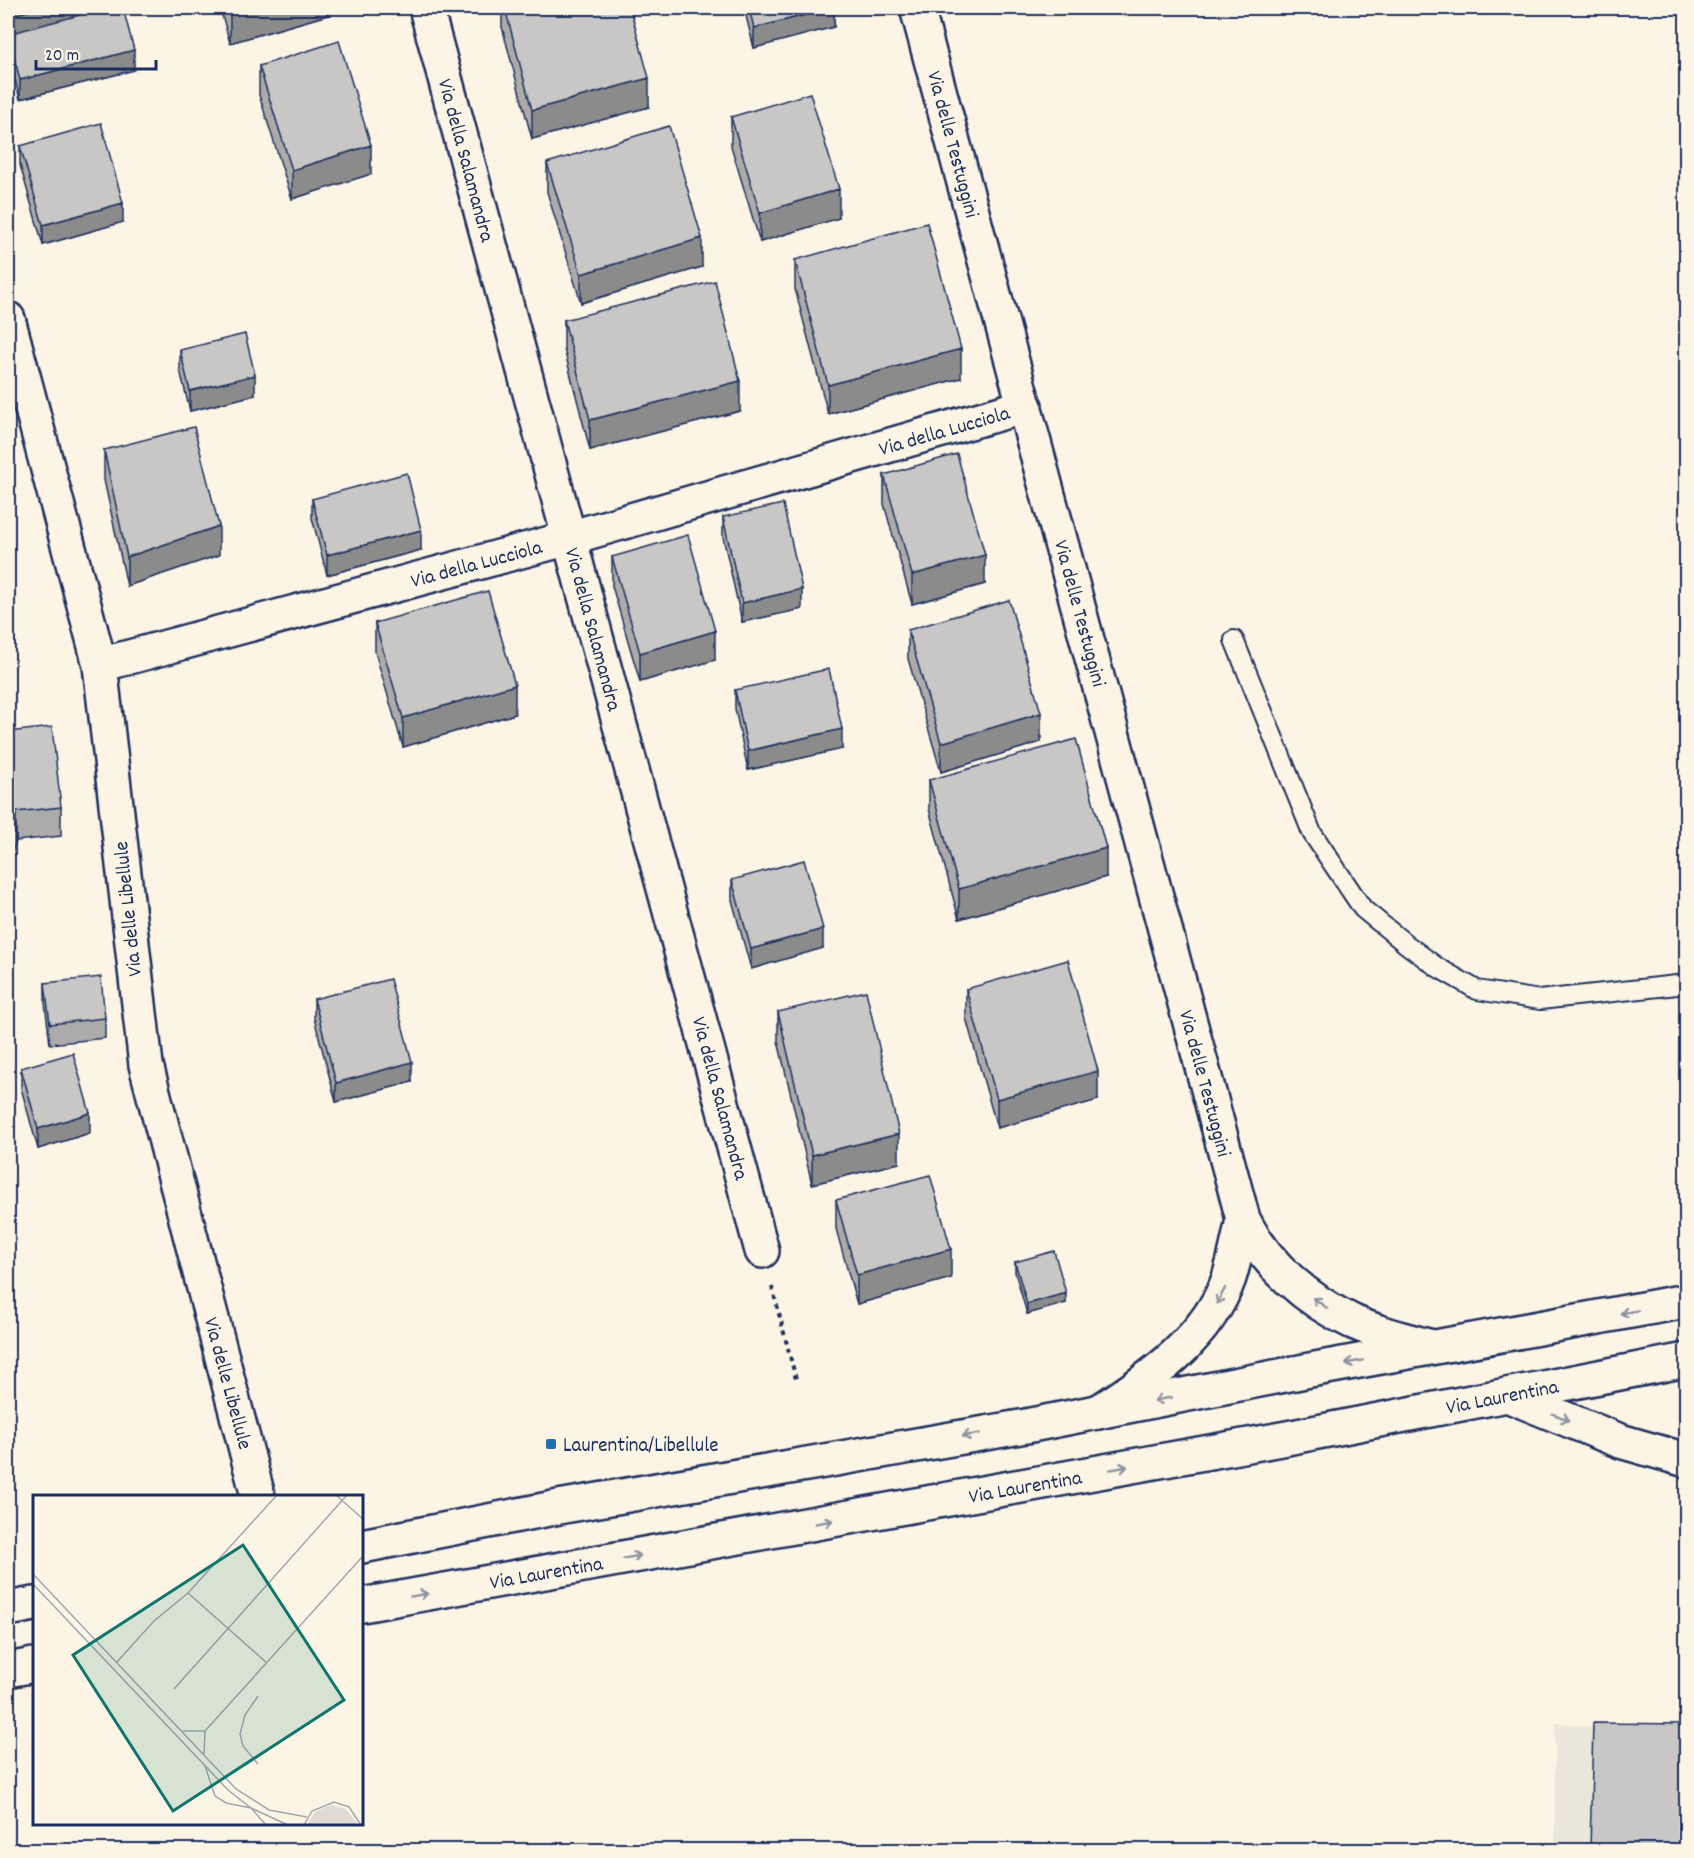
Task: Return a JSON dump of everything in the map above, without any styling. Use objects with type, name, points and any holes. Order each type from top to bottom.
[{"type":"street","name":"Via della Salamandra","points":[[426,8],[762,1251]]},
{"type":"street","name":"Via delle Testuggini","points":[[917,8],[1243,1219]]},
{"type":"street","name":"Via delle Libellule","points":[[8,319],[100,665],[146,1065],[257,1495]]},
{"type":"street","name":"Via della Lucciola","points":[[100,665],[570,538],[1025,406]]},
{"type":"street","points":[[1243,1219],[1258,1246],[1270,1261],[1327,1308],[1368,1328],[1432,1347]]},
{"type":"street","points":[[1098,1412],[1153,1374],[1205,1321],[1229,1277],[1243,1219]]},
{"type":"street","points":[[363,1546],[564,1506],[1098,1412],[1432,1347],[1686,1301]]},
{"type":"street","name":"Via Laurentina","points":[[363,1605],[1287,1438],[1686,1360]]},
{"type":"street","points":[[1507,1395],[1620,1441],[1686,1460]]},
{"type":"street","points":[[8,1609],[33,1604]]},
{"type":"street","points":[[8,1670],[33,1665]]},
{"type":"lane","points":[[1234,640],[1312,833],[1363,909],[1406,944],[1437,967],[1477,990],[1540,1000],[1686,984]]},
{"type":"path","points":[[762,1251],[796,1379]]},
{"type":"shaded area","points":[[1555,1723],[1686,1737],[1686,1850],[1555,1850]]},
{"type":"building","points":[[8,8],[39,8],[8,16]]},
{"type":"building","points":[[106,8],[123,8],[134,50],[20,80],[8,34]]},
{"type":"building","points":[[228,8],[253,8],[230,14]]},
{"type":"building","points":[[505,8],[630,8],[649,78],[532,110]]},
{"type":"building","points":[[749,8],[832,8],[754,28]]},
{"type":"building","points":[[339,41],[371,145],[292,170],[259,66]]},
{"type":"building","points":[[810,93],[839,189],[760,213],[731,117]]},
{"type":"building","points":[[101,123],[123,203],[43,225],[20,146]]},
{"type":"building","points":[[669,126],[702,238],[581,274],[547,163]]},
{"type":"building","points":[[927,223],[961,349],[828,385],[795,260]]},
{"type":"building","points":[[715,281],[740,381],[590,420],[564,320]]},
{"type":"building","points":[[245,334],[255,375],[190,391],[180,350]]},
{"type":"building","points":[[194,427],[219,526],[127,557],[104,450]]},
{"type":"building","points":[[957,454],[985,555],[912,575],[884,475]]},
{"type":"building","points":[[407,473],[421,530],[327,555],[312,499]]},
{"type":"building","points":[[783,504],[802,589],[742,603],[723,517]]},
{"type":"building","points":[[688,535],[715,631],[640,653],[612,557]]},
{"type":"building","points":[[488,591],[515,685],[403,718],[375,623]]},
{"type":"building","points":[[1009,600],[1041,713],[941,743],[908,630]]},
{"type":"building","points":[[829,669],[842,729],[748,751],[735,690]]},
{"type":"building","points":[[52,727],[61,807],[16,812],[8,837],[8,732]]},
{"type":"building","points":[[1076,739],[1106,848],[959,889],[929,780]]},
{"type":"building","points":[[804,860],[823,929],[751,949],[732,880]]},
{"type":"building","points":[[1068,960],[1098,1071],[997,1099],[966,989]]},
{"type":"building","points":[[101,977],[105,1018],[50,1024],[45,983]]},
{"type":"building","points":[[390,979],[412,1062],[336,1083],[314,999]]},
{"type":"building","points":[[866,991],[899,1134],[812,1155],[778,1012]]},
{"type":"building","points":[[73,1053],[90,1113],[38,1129],[21,1068]]},
{"type":"building","points":[[930,1175],[951,1249],[857,1275],[836,1200]]},
{"type":"building","points":[[1054,1251],[1066,1293],[1027,1304],[1015,1262]]},
{"type":"building","points":[[1593,1723],[1686,1724],[1686,1851],[1590,1851]]},
{"type":"place","name":"Laurentina/Libellule","points":[[551,1444]]}]
